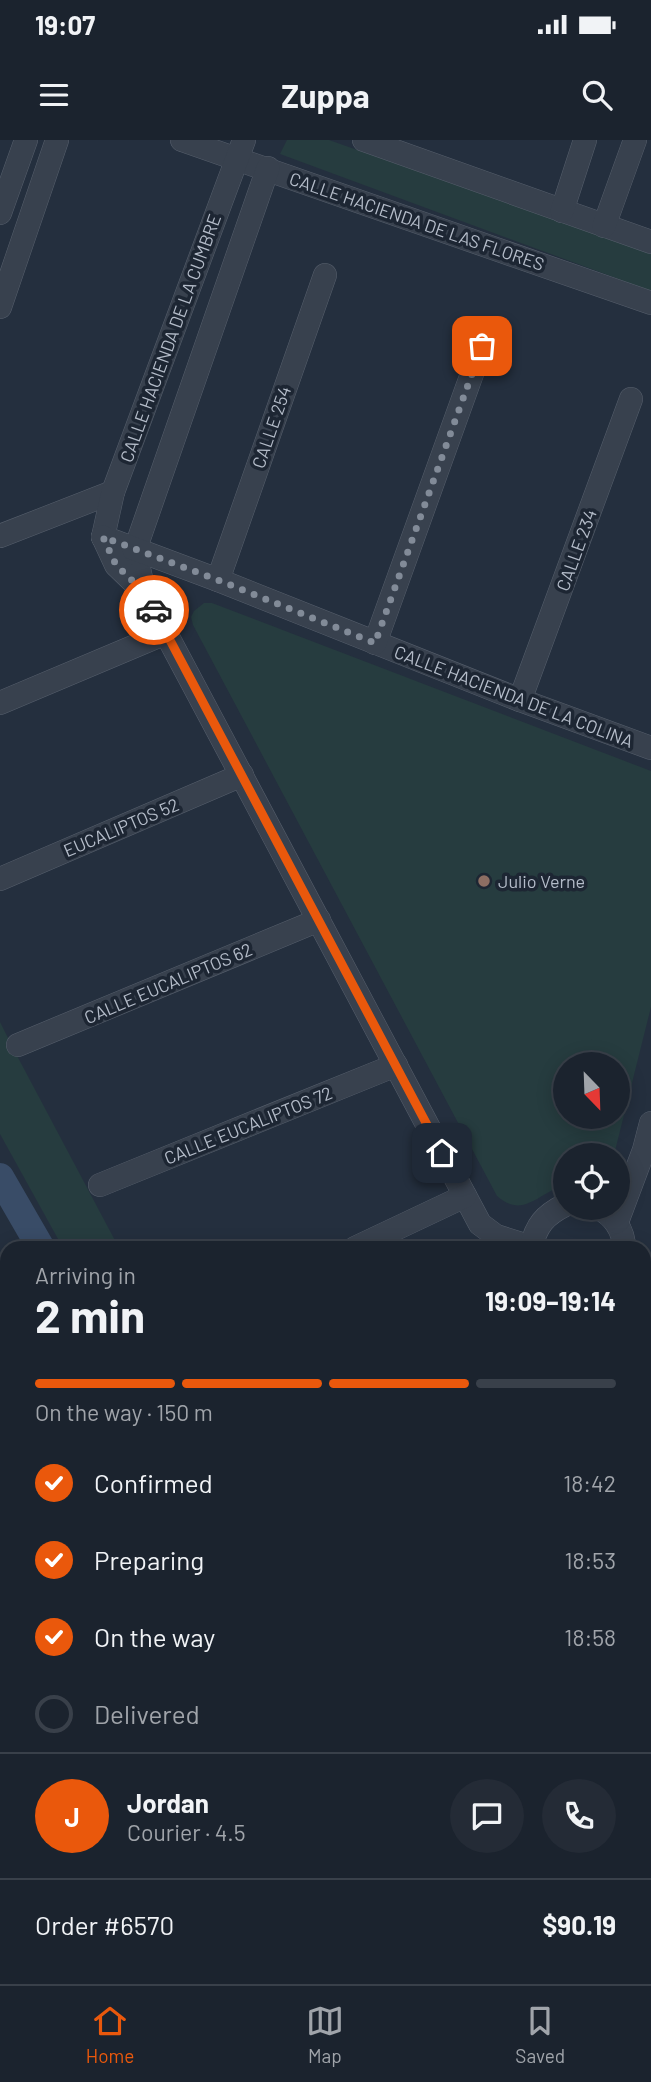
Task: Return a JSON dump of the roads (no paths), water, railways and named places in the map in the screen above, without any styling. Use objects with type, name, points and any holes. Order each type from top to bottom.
[{"type":"street","points":[[0,213],[26,140]]},
{"type":"street","points":[[0,307],[7,262],[57,140]]},
{"type":"street","name":"CALLE HACIENDA DE LAS FLORES","points":[[182,140],[240,150],[268,168],[651,303]]},
{"type":"street","points":[[364,140],[651,242]]},
{"type":"street","points":[[562,211],[585,140]]},
{"type":"street","points":[[604,226],[635,140]]},
{"type":"street","name":"CALLE HACIENDA DE LA CUMBRE","points":[[103,537],[113,492],[240,150]]},
{"type":"street","name":"CALLE HACIENDA DE LA CUMBRE","points":[[135,550],[268,168]]},
{"type":"street","name":"CALLE 254","points":[[218,580],[325,275]]},
{"type":"street","points":[[375,643],[482,346]]},
{"type":"street","name":"CALLE 234","points":[[520,700],[631,399]]},
{"type":"street","points":[[0,536],[113,492]]},
{"type":"street","points":[[103,537],[116,565],[144,592]]},
{"type":"street","name":"CALLE HACIENDA DE LA COLINA","points":[[103,537],[520,700],[651,748]]},
{"type":"street","points":[[135,550],[144,592],[480,1224],[496,1236],[512,1241]]},
{"type":"street","points":[[0,703],[166,632]]},
{"type":"street","name":"EUCALIPTOS 52","points":[[0,879],[242,775]]},
{"type":"street","name":"CALLE EUCALIPTOS 62","points":[[18,1045],[318,920]]},
{"type":"street","name":"CALLE EUCALIPTOS 72","points":[[100,1185],[396,1065]]},
{"type":"street","points":[[617,1222],[648,1151],[651,1123]]},
{"type":"street","points":[[370,1241],[465,1196]]},
{"type":"street","points":[[533,1241],[536,1228],[553,1211]]},
{"type":"street","points":[[614,1220],[624,1241]]},
{"type":"waterway","points":[[0,1177],[37,1241]]},
{"type":"place","name":"Julio Verne","points":[[484,881]]}]
